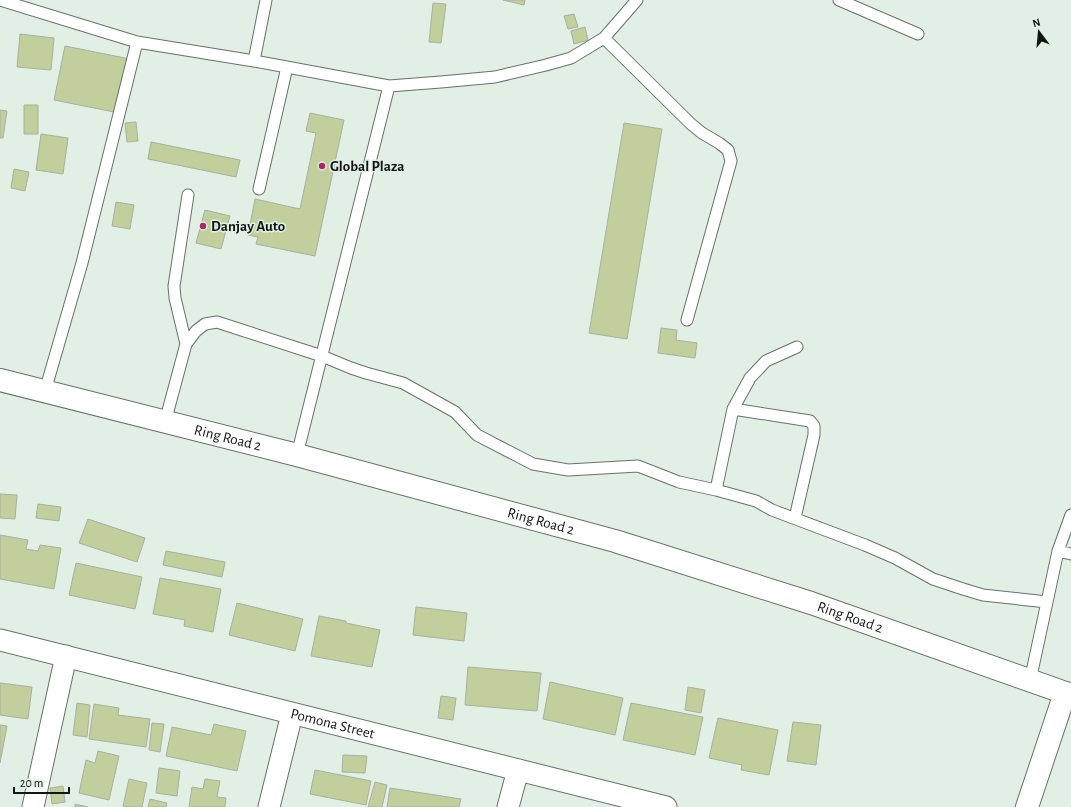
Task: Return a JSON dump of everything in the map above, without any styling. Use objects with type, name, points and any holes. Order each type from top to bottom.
[{"type":"main road","name":"Ring Road 2","points":[[0,380],[297,455],[615,541],[811,603],[1068,694]]},
{"type":"main road","points":[[1027,807],[1068,694]]},
{"type":"street","name":"Pomona Street","points":[[0,640],[666,807]]},
{"type":"street","points":[[33,807],[66,656]]},
{"type":"street","points":[[269,807],[292,714]]},
{"type":"street","points":[[508,807],[518,770]]},
{"type":"lane","points":[[0,0],[137,42],[254,61],[388,86],[495,77],[571,58],[604,38],[637,0]]},
{"type":"lane","points":[[254,61],[266,0]]},
{"type":"lane","points":[[839,0],[918,34]]},
{"type":"lane","points":[[604,38],[691,124],[702,133],[719,142],[728,150],[731,161],[687,320]]},
{"type":"lane","points":[[45,391],[82,262],[137,42]]},
{"type":"lane","points":[[259,190],[287,67]]},
{"type":"lane","points":[[297,455],[388,86]]},
{"type":"lane","points":[[186,344],[175,298],[174,286],[188,195]]},
{"type":"lane","points":[[165,422],[186,344],[196,331],[205,324],[217,322],[322,356],[352,368],[403,383],[455,412],[478,434],[533,464],[568,470],[638,466],[679,482],[756,501],[772,510],[865,545],[895,558],[933,579],[963,589],[982,595],[1048,602]]},
{"type":"lane","points":[[716,490],[733,409],[750,378],[766,361],[797,347]]},
{"type":"lane","points":[[733,409],[810,421],[814,426],[814,435],[795,518]]},
{"type":"lane","points":[[1030,680],[1058,551],[1071,516]]},
{"type":"lane","points":[[1058,551],[1071,554]]},
{"type":"building","points":[[503,0],[525,0],[524,5]]},
{"type":"building","points":[[433,3],[446,4],[441,43],[429,42]]},
{"type":"building","points":[[574,14],[578,27],[568,29],[564,16]]},
{"type":"building","points":[[585,27],[588,40],[574,44],[571,31]]},
{"type":"building","points":[[20,34],[54,38],[51,70],[17,67]]},
{"type":"building","points":[[65,46],[130,59],[119,113],[54,100]]},
{"type":"building","points":[[24,105],[38,105],[38,134],[24,134]]},
{"type":"building","points":[[0,110],[7,111],[3,138],[0,138]]},
{"type":"building","name":"Global Plaza","points":[[310,113],[344,120],[315,256],[256,244],[258,237],[248,235],[255,199],[300,209],[316,133],[306,131]]},
{"type":"building","points":[[136,122],[138,141],[127,142],[125,123]]},
{"type":"building","points":[[624,123],[662,129],[627,339],[589,333]]},
{"type":"building","points":[[41,134],[68,138],[63,174],[36,170]]},
{"type":"building","points":[[151,142],[240,160],[236,177],[148,159]]},
{"type":"building","points":[[14,169],[29,172],[25,191],[11,188]]},
{"type":"building","points":[[116,202],[134,205],[130,229],[112,226]]},
{"type":"building","points":[[205,210],[230,216],[221,249],[196,243]]},
{"type":"building","points":[[661,328],[677,330],[676,340],[697,343],[695,358],[658,353]]},
{"type":"building","points":[[0,494],[17,495],[15,519],[0,518]]},
{"type":"building","points":[[38,504],[61,507],[59,521],[36,518]]},
{"type":"building","points":[[88,519],[145,538],[137,562],[79,543]]},
{"type":"building","points":[[0,535],[28,540],[26,549],[38,551],[40,545],[61,548],[54,589],[0,579]]},
{"type":"building","points":[[166,551],[225,562],[222,577],[163,565]]},
{"type":"building","points":[[76,563],[142,577],[135,609],[69,595]]},
{"type":"building","points":[[160,578],[221,589],[213,632],[184,626],[185,620],[153,614]]},
{"type":"building","points":[[237,603],[303,619],[295,651],[229,635]]},
{"type":"building","points":[[416,607],[467,613],[464,641],[413,635]]},
{"type":"building","points":[[319,616],[380,630],[372,667],[311,656]]},
{"type":"building","points":[[468,667],[541,673],[537,711],[465,705]]},
{"type":"building","points":[[550,682],[623,698],[615,735],[543,719]]},
{"type":"building","points":[[0,683],[32,687],[28,719],[0,715]]},
{"type":"building","points":[[688,687],[705,690],[701,713],[685,710]]},
{"type":"building","points":[[441,696],[456,698],[453,720],[438,718]]},
{"type":"building","points":[[77,703],[90,705],[87,737],[73,735]]},
{"type":"building","points":[[631,703],[703,717],[695,755],[623,740]]},
{"type":"building","points":[[94,704],[119,708],[118,715],[150,719],[146,747],[89,739]]},
{"type":"building","points":[[718,718],[778,730],[769,775],[741,770],[742,765],[709,758]]},
{"type":"building","points":[[793,722],[821,725],[816,765],[787,761]]},
{"type":"building","points":[[152,723],[164,724],[160,752],[149,750]]},
{"type":"building","points":[[214,724],[246,731],[237,771],[166,756],[172,727],[211,735]]},
{"type":"building","points":[[0,725],[7,726],[0,763]]},
{"type":"building","points":[[98,751],[119,756],[109,800],[79,793],[86,760],[95,763]]},
{"type":"building","points":[[343,755],[367,756],[365,773],[342,772]]},
{"type":"building","points":[[159,768],[180,771],[177,796],[156,793]]},
{"type":"building","points":[[315,770],[371,781],[366,805],[310,794]]},
{"type":"building","points":[[129,779],[147,783],[142,807],[123,806]]},
{"type":"building","points":[[205,779],[220,781],[217,797],[226,798],[225,807],[189,807],[192,787],[203,789]]},
{"type":"building","points":[[375,782],[387,785],[382,807],[368,807]]},
{"type":"building","points":[[63,786],[65,802],[52,804],[50,788]]},
{"type":"building","points":[[390,788],[461,799],[459,807],[387,807]]},
{"type":"building","points":[[150,799],[167,803],[166,807],[148,807]]},
{"type":"building","points":[[75,804],[88,807],[75,807]]},
{"type":"place","name":"Global Plaza","points":[[322,166]]},
{"type":"place","name":"Danjay Auto","points":[[203,226]]}]
